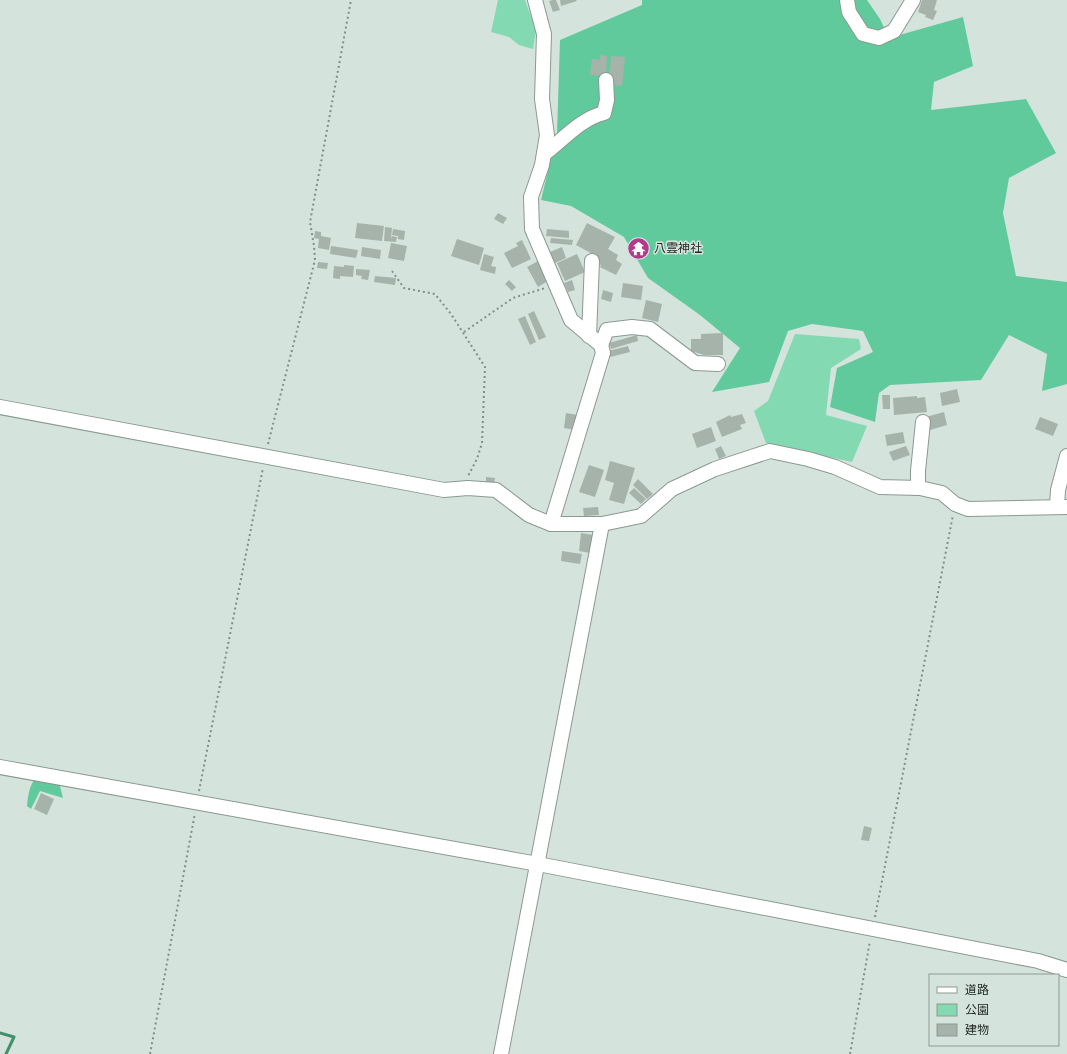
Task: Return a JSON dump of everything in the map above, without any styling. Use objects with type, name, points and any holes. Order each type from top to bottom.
[{"type":"street","points":[[535,0],[544,34],[542,99],[547,135],[542,165],[531,197],[532,229],[571,320],[601,345]]},
{"type":"street","points":[[847,0],[850,12],[863,34],[879,38],[894,31],[913,0]]},
{"type":"street","points":[[544,154],[579,125],[595,115],[604,113],[607,100],[606,80]]},
{"type":"street","points":[[589,336],[592,261]]},
{"type":"street","points":[[551,524],[603,353],[601,345],[607,330],[632,327],[650,329],[695,363],[718,364]]},
{"type":"street","points":[[0,407],[444,490],[468,488],[496,490],[529,515],[551,524],[602,524],[641,516],[672,490],[715,469],[770,451],[808,459],[835,467],[880,487],[918,488],[942,493],[955,504],[968,509],[1062,507],[1058,490],[1067,456]]},
{"type":"street","points":[[918,429],[918,488]]},
{"type":"street","points":[[501,1054],[602,524]]},
{"type":"street","points":[[0,767],[538,864],[1038,961],[1067,970]]},
{"type":"path","points":[[150,1054],[197,803],[265,457],[315,260],[310,222],[351,0]]},
{"type":"path","points":[[392,271],[404,288],[435,294],[464,332],[485,367],[482,443],[477,459],[467,478],[455,490]]},
{"type":"path","points":[[464,332],[513,298],[555,285]]},
{"type":"path","points":[[850,1054],[955,504]]},
{"type":"green space","points":[[498,0],[525,0],[536,30],[533,49],[519,45],[509,37],[491,32]]},
{"type":"green space","points":[[642,0],[867,0],[880,19],[889,38],[963,17],[973,66],[934,82],[931,110],[1026,99],[1056,153],[1009,178],[1003,213],[1016,276],[1067,282],[1067,384],[1042,391],[1047,354],[1009,335],[981,380],[890,385],[879,393],[875,422],[830,407],[837,368],[873,352],[863,331],[812,324],[788,331],[769,382],[712,392],[740,348],[700,315],[648,278],[624,237],[571,206],[541,200],[557,133],[560,40],[642,5]]},
{"type":"green space","points":[[795,334],[859,339],[861,349],[831,368],[826,415],[867,426],[852,462],[766,443],[754,411],[768,401]]},
{"type":"green space","points":[[34,780],[55,781],[60,786],[63,798],[40,791],[31,809],[27,806],[29,792]]},
{"type":"building","points":[[556,0],[560,10],[553,12],[549,1]]},
{"type":"building","points":[[560,0],[576,0],[577,1],[561,6]]},
{"type":"building","points":[[922,0],[937,0],[934,10],[937,11],[933,20],[918,12]]},
{"type":"building","points":[[600,55],[607,56],[606,76],[590,75],[592,59],[600,60]]},
{"type":"building","points":[[611,56],[625,57],[622,86],[608,84]]},
{"type":"building","points":[[498,213],[507,218],[503,224],[494,219]]},
{"type":"building","points":[[357,223],[384,226],[382,241],[355,238]]},
{"type":"building","points":[[587,223],[615,237],[608,249],[618,255],[616,260],[622,264],[616,275],[600,267],[601,265],[595,262],[598,257],[576,245]]},
{"type":"building","points":[[385,227],[392,228],[391,239],[392,236],[397,237],[396,242],[384,241]]},
{"type":"building","points":[[393,229],[405,231],[404,240],[398,239],[398,236],[392,235]]},
{"type":"building","points":[[547,229],[569,231],[569,238],[546,236]]},
{"type":"building","points":[[315,231],[321,232],[321,236],[331,238],[329,250],[318,248],[319,239],[314,238]]},
{"type":"building","points":[[551,238],[573,240],[572,245],[550,243]]},
{"type":"building","points":[[457,239],[484,248],[479,265],[451,256]]},
{"type":"building","points":[[522,240],[531,259],[512,268],[504,253],[518,246],[516,243]]},
{"type":"building","points":[[391,243],[407,246],[404,261],[388,258]]},
{"type":"building","points":[[331,246],[358,250],[356,258],[330,254]]},
{"type":"building","points":[[362,247],[381,250],[380,259],[361,256]]},
{"type":"building","points":[[562,247],[566,258],[555,263],[550,252]]},
{"type":"building","points":[[484,254],[494,257],[491,266],[496,267],[495,274],[480,270]]},
{"type":"building","points":[[577,254],[585,272],[565,281],[557,263]]},
{"type":"building","points":[[540,260],[551,279],[538,287],[527,267]]},
{"type":"building","points":[[318,262],[328,263],[327,269],[317,268]]},
{"type":"building","points":[[344,265],[354,266],[353,277],[340,276],[340,279],[333,278],[334,266],[344,267]]},
{"type":"building","points":[[356,269],[370,270],[368,280],[361,279],[362,276],[356,275]]},
{"type":"building","points":[[375,276],[396,278],[395,285],[374,282]]},
{"type":"building","points":[[509,280],[516,287],[512,291],[505,284]]},
{"type":"building","points":[[572,280],[575,290],[568,292],[564,283]]},
{"type":"building","points":[[623,283],[643,286],[641,300],[621,297]]},
{"type":"building","points":[[603,290],[613,293],[611,302],[601,299]]},
{"type":"building","points":[[646,300],[662,304],[658,322],[642,318]]},
{"type":"building","points":[[534,311],[546,337],[539,340],[528,314]]},
{"type":"building","points":[[525,316],[536,342],[530,345],[518,319]]},
{"type":"building","points":[[723,333],[723,355],[704,355],[691,351],[691,339],[701,339],[701,334]]},
{"type":"building","points":[[637,335],[638,341],[611,349],[609,343]]},
{"type":"building","points":[[628,346],[630,352],[610,357],[608,351]]},
{"type":"building","points":[[957,389],[960,402],[942,406],[940,393]]},
{"type":"building","points":[[882,395],[890,395],[890,409],[883,409]]},
{"type":"building","points":[[917,396],[917,398],[925,397],[927,412],[894,415],[893,398]]},
{"type":"building","points":[[944,412],[947,425],[930,430],[926,417]]},
{"type":"building","points":[[566,413],[578,415],[576,430],[564,428]]},
{"type":"building","points":[[742,414],[746,423],[740,425],[742,429],[722,437],[716,422],[730,415],[731,417]]},
{"type":"building","points":[[1040,417],[1058,424],[1053,436],[1035,429]]},
{"type":"building","points":[[711,427],[716,441],[697,448],[692,434]]},
{"type":"building","points":[[903,432],[905,443],[887,446],[885,435]]},
{"type":"building","points":[[721,446],[726,456],[719,459],[715,449]]},
{"type":"building","points":[[906,446],[910,455],[893,461],[889,452]]},
{"type":"building","points":[[610,461],[635,468],[624,504],[609,500],[614,483],[605,480]]},
{"type":"building","points":[[589,465],[604,470],[595,497],[579,492]]},
{"type":"building","points":[[486,477],[495,478],[494,485],[486,484]]},
{"type":"building","points":[[638,479],[653,494],[647,499],[633,485]]},
{"type":"building","points":[[634,488],[646,499],[641,504],[629,493]]},
{"type":"building","points":[[598,507],[599,515],[584,516],[583,508]]},
{"type":"building","points":[[581,533],[593,535],[590,553],[579,551]]},
{"type":"building","points":[[562,551],[582,554],[580,564],[561,561]]},
{"type":"building","points":[[41,793],[54,799],[47,815],[34,809]]},
{"type":"building","points":[[864,826],[872,828],[869,841],[861,840]]},
{"type":"waterway","points":[[0,1033],[14,1037],[6,1054]]},
{"type":"place","name":"八雲神社","points":[[638,248]]}]
